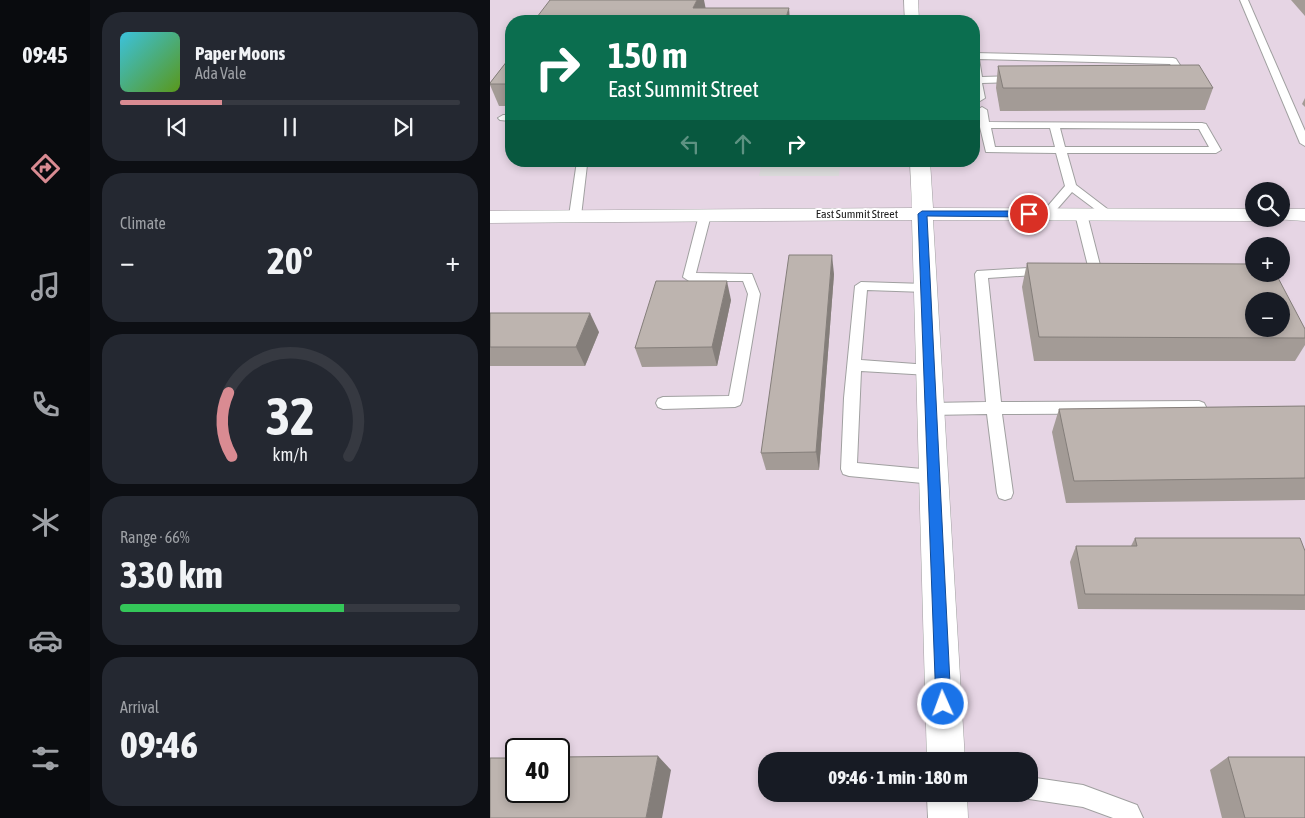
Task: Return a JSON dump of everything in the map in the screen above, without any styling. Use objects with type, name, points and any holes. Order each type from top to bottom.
[{"type":"street","points":[[911,0],[912,15]]},
{"type":"street","points":[[920,167],[946,752]]},
{"type":"street","name":"East Summit Street","points":[[490,217],[922,214],[1245,215]]},
{"type":"street","points":[[1290,215],[1305,215]]},
{"type":"street","points":[[947,802],[948,818]]},
{"type":"lane","points":[[1244,0],[1305,143]]},
{"type":"lane","points":[[980,56],[1173,61],[1184,79],[1175,79]]},
{"type":"lane","points":[[1065,57],[1071,72]]},
{"type":"lane","points":[[980,79],[1025,79]]},
{"type":"lane","points":[[980,123],[985,125],[1054,126],[1202,126],[1216,150],[990,150],[985,125],[982,110]]},
{"type":"lane","points":[[1054,126],[1071,186],[1108,214]]},
{"type":"lane","points":[[575,216],[581,167]]},
{"type":"lane","points":[[1047,214],[1071,186]]},
{"type":"lane","points":[[1005,493],[980,274],[1100,270],[1080,214]]},
{"type":"lane","points":[[663,403],[735,401],[754,294],[748,277],[689,277],[704,215]]},
{"type":"lane","points":[[925,288],[861,286],[854,365],[849,469],[933,477]]},
{"type":"lane","points":[[854,365],[929,370]]},
{"type":"lane","points":[[930,409],[1218,407]]},
{"type":"lane","points":[[1038,789],[1083,796],[1128,813],[1132,818]]},
{"type":"shaded area","points":[[490,0],[1305,0],[1305,818],[490,818]]},
{"type":"shaded area","points":[[761,167],[840,167],[839,176],[759,176]]},
{"type":"building","points":[[550,0],[697,0],[693,8],[789,8],[787,15],[539,15]]},
{"type":"building","points":[[505,64],[505,84],[490,83]]},
{"type":"building","points":[[1199,65],[1213,88],[1003,88],[998,66]]},
{"type":"building","points":[[789,255],[832,255],[816,452],[761,453]]},
{"type":"building","points":[[1027,263],[1245,264],[1245,282],[1280,282],[1285,292],[1245,292],[1245,337],[1290,337],[1290,301],[1305,329],[1305,338],[1039,337]]},
{"type":"building","points":[[656,281],[727,281],[712,347],[635,348]]},
{"type":"building","points":[[490,313],[590,313],[576,347],[490,347]]},
{"type":"building","points":[[1305,406],[1305,478],[1074,481],[1059,409]]},
{"type":"building","points":[[1135,538],[1300,538],[1305,551],[1305,595],[1085,594],[1076,546],[1137,546]]},
{"type":"building","points":[[658,756],[646,818],[490,818],[490,758],[505,758],[505,803],[570,803],[570,757]]},
{"type":"building","points":[[1228,757],[1305,757],[1305,818],[1245,818]]},
{"type":"route","points":[[943,704],[922,214],[1029,214]]}]
